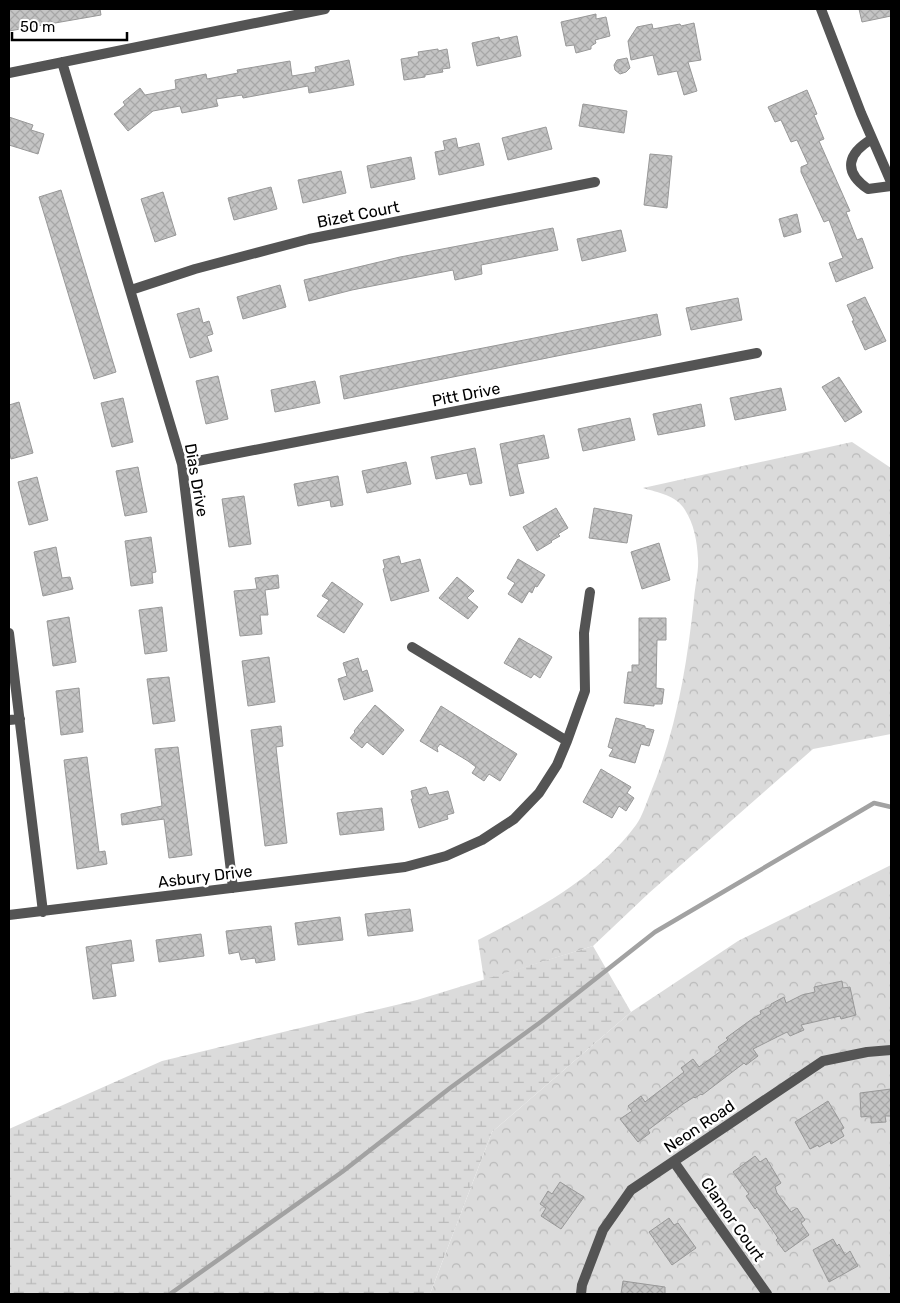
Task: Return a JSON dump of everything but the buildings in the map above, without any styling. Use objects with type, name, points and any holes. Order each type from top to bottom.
[{"type":"street","points":[[9,72],[325,9]]},
{"type":"street","points":[[821,9],[861,114],[891,182]]},
{"type":"street","name":"Dias Drive","points":[[62,62],[182,464],[233,888]]},
{"type":"street","points":[[872,139],[860,146],[855,152],[851,161],[854,174],[860,183],[868,189],[891,186]]},
{"type":"street","name":"Bizet Court","points":[[131,290],[195,269],[309,239],[595,182]]},
{"type":"street","name":"Pitt Drive","points":[[182,464],[757,353]]},
{"type":"street","name":"Asbury Drive","points":[[9,915],[405,867],[446,856],[482,840],[514,819],[540,793],[557,765],[585,691],[584,633],[590,592]]},
{"type":"street","points":[[9,633],[14,719],[43,912]]},
{"type":"street","points":[[412,647],[567,741]]},
{"type":"street","name":"Neon Road","points":[[581,1294],[582,1285],[603,1230],[631,1190],[823,1061],[867,1052],[891,1050]]},
{"type":"street","name":"Clamor Court","points":[[674,1162],[767,1294]]},
{"type":"green space","points":[[852,442],[891,468],[891,734],[813,749],[649,893],[593,946],[484,980],[478,940],[564,892],[603,862],[640,818],[667,747],[674,723],[688,649],[698,552],[693,527],[681,505],[667,495],[643,488]]},
{"type":"green space","points":[[891,865],[891,1294],[430,1294],[492,1132],[631,1012],[738,941]]},
{"type":"green space","points":[[593,946],[631,1012],[492,1132],[430,1294],[9,1294],[9,1129],[162,1061],[417,1000]]},
{"type":"waterway","points":[[170,1294],[342,1172],[450,1088],[542,1021],[655,932],[874,803],[891,807]]}]
